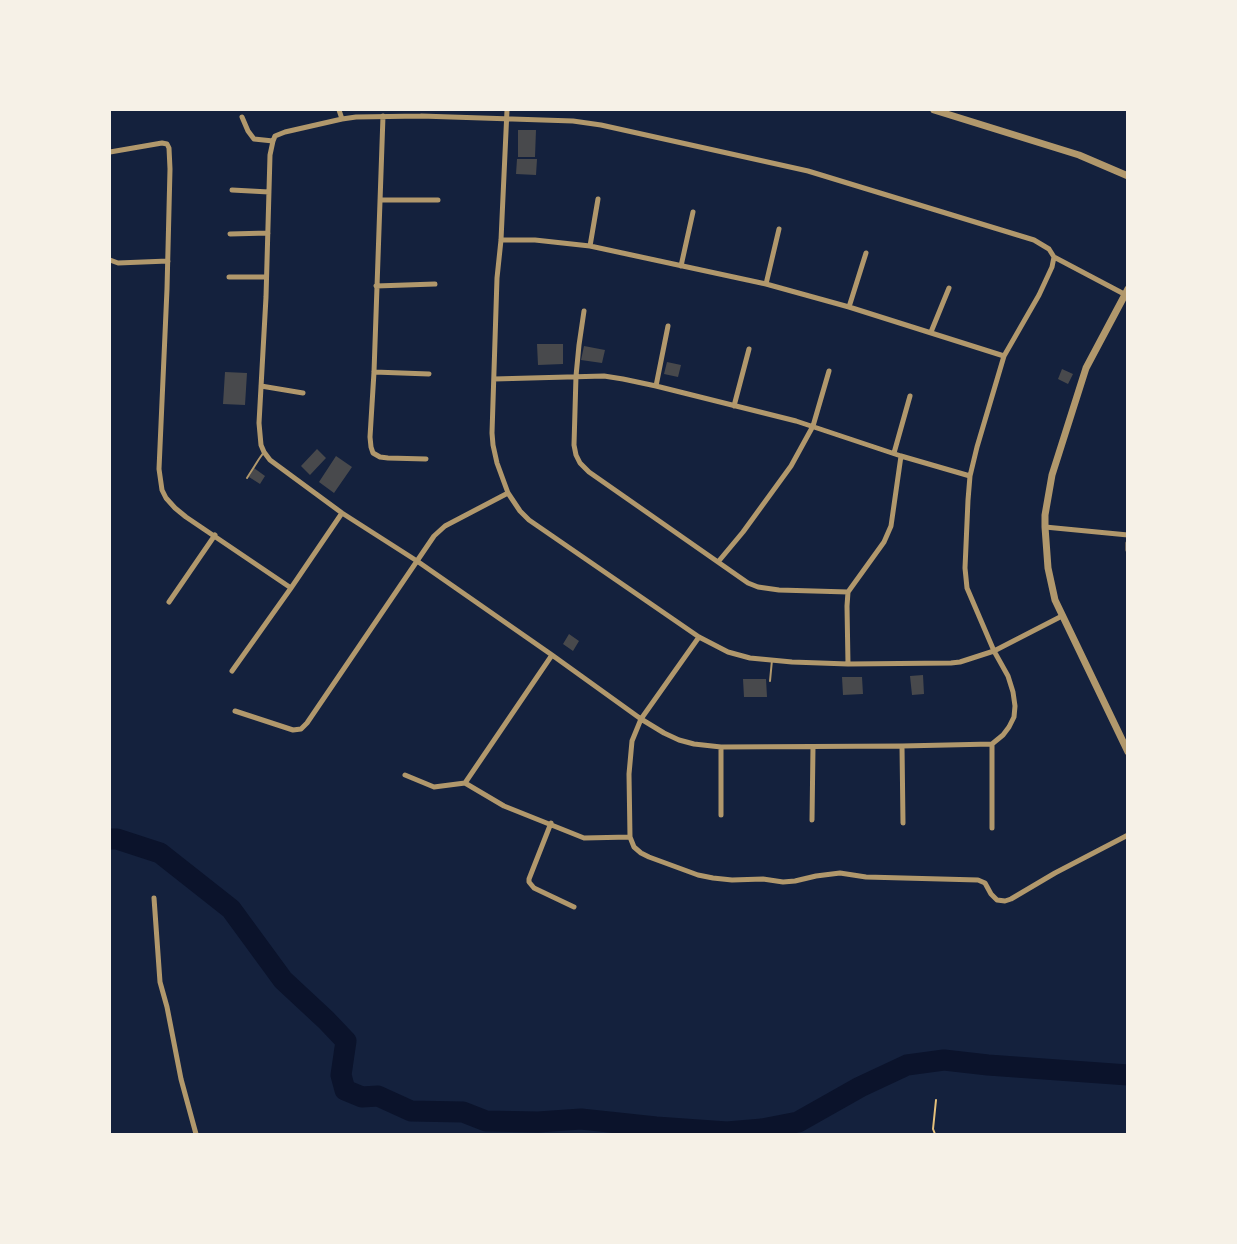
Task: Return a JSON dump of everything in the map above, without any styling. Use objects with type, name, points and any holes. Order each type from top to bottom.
[{"type":"street","points":[[339,110],[342,119]]},
{"type":"street","points":[[372,110],[372,117]]},
{"type":"street","points":[[471,110],[471,117]]},
{"type":"street","points":[[507,110],[497,278],[492,433],[497,463],[508,493],[520,511],[541,529],[699,637],[740,656],[848,664],[960,662],[994,651],[1062,616]]},
{"type":"street","points":[[934,110],[1079,155],[1128,176]]},
{"type":"street","points":[[1054,257],[1053,267],[1004,357],[970,476],[966,525],[967,588],[994,651],[1008,676],[1015,706],[1014,717],[1009,727],[992,744],[721,747],[679,740],[641,718],[417,561],[342,513],[278,466],[264,453],[259,436],[270,149],[275,136],[285,132],[342,119],[421,113],[586,122],[808,171],[1034,240],[1049,249],[1054,257],[1127,293],[1086,368],[1052,475],[1045,527],[1050,584],[1062,616],[1128,752]]},
{"type":"street","points":[[383,116],[371,447],[373,453],[380,457],[426,459]]},
{"type":"street","points":[[242,117],[254,139],[273,141]]},
{"type":"street","points":[[110,152],[162,143],[167,144],[169,148],[168,261],[159,469],[162,490],[175,508],[291,588]]},
{"type":"street","points":[[232,190],[269,192]]},
{"type":"street","points":[[590,246],[598,199]]},
{"type":"street","points":[[380,200],[438,200]]},
{"type":"street","points":[[681,266],[693,212]]},
{"type":"street","points":[[766,284],[779,229]]},
{"type":"street","points":[[230,234],[268,233]]},
{"type":"street","points":[[501,240],[535,240],[590,246],[766,284],[931,332],[1004,357]]},
{"type":"street","points":[[849,307],[866,253]]},
{"type":"street","points":[[110,260],[118,263],[168,261]]},
{"type":"street","points":[[229,276],[266,277]]},
{"type":"street","points":[[376,286],[435,285]]},
{"type":"street","points":[[931,332],[949,288]]},
{"type":"street","points":[[584,311],[576,376],[574,445],[580,463],[589,472],[748,583],[779,590],[848,592]]},
{"type":"street","points":[[656,386],[669,326]]},
{"type":"street","points":[[734,406],[749,349]]},
{"type":"street","points":[[718,562],[791,466],[813,426],[829,371]]},
{"type":"street","points":[[374,372],[429,374]]},
{"type":"street","points":[[494,379],[604,376],[656,386],[813,426],[901,456],[970,476]]},
{"type":"street","points":[[261,386],[303,393]]},
{"type":"street","points":[[894,453],[910,396]]},
{"type":"street","points":[[848,664],[846,606],[848,592],[884,542],[891,526],[901,456]]},
{"type":"street","points":[[235,711],[293,730],[304,727],[434,536],[445,526],[508,493]]},
{"type":"street","points":[[232,671],[342,513]]},
{"type":"street","points":[[1045,527],[1128,535]]},
{"type":"street","points":[[169,602],[215,535]]},
{"type":"street","points":[[1128,543],[1128,550]]},
{"type":"street","points":[[699,637],[641,718],[632,741],[629,774],[630,837],[640,853],[698,875],[732,880],[763,879],[783,882],[840,873],[866,877],[978,880],[985,883],[997,900],[1005,901],[1128,835]]},
{"type":"street","points":[[465,783],[552,655]]},
{"type":"street","points":[[992,744],[992,828]]},
{"type":"street","points":[[902,746],[903,823]]},
{"type":"street","points":[[721,747],[721,815]]},
{"type":"street","points":[[812,820],[813,747]]},
{"type":"street","points":[[405,775],[434,787],[465,783],[504,806],[584,838],[630,837]]},
{"type":"street","points":[[551,823],[529,879],[534,888],[574,907]]},
{"type":"street","points":[[154,898],[160,982],[181,1079],[196,1134]]},
{"type":"lane","points":[[247,478],[264,453]]},
{"type":"lane","points":[[770,681],[772,660]]},
{"type":"path","points":[[934,1134],[936,1100]]},
{"type":"building","points":[[518,130],[536,130],[535,157],[518,157]]},
{"type":"building","points":[[517,159],[537,159],[536,175],[516,174]]},
{"type":"building","points":[[537,344],[563,344],[563,364],[538,365]]},
{"type":"building","points":[[584,346],[605,350],[602,363],[581,360]]},
{"type":"building","points":[[667,362],[681,365],[678,377],[664,374]]},
{"type":"building","points":[[1062,369],[1073,374],[1068,384],[1058,379]]},
{"type":"building","points":[[225,372],[247,373],[245,405],[223,404]]},
{"type":"building","points":[[317,449],[326,458],[310,475],[301,466]]},
{"type":"building","points":[[336,456],[352,467],[334,493],[319,482]]},
{"type":"building","points":[[254,468],[265,476],[260,484],[249,477]]},
{"type":"building","points":[[569,634],[579,641],[573,651],[563,644]]},
{"type":"building","points":[[923,675],[924,694],[912,695],[910,676]]},
{"type":"building","points":[[842,677],[862,677],[863,694],[843,695]]},
{"type":"building","points":[[743,679],[766,679],[767,697],[744,697]]},
{"type":"waterway","points":[[110,839],[117,839],[160,853],[231,909],[283,980],[346,1041],[341,1075],[345,1090],[362,1097],[378,1096],[411,1111],[463,1112],[486,1121],[538,1122],[581,1119],[727,1132],[762,1129],[798,1122],[860,1087],[907,1065],[944,1060],[1128,1075]]}]
